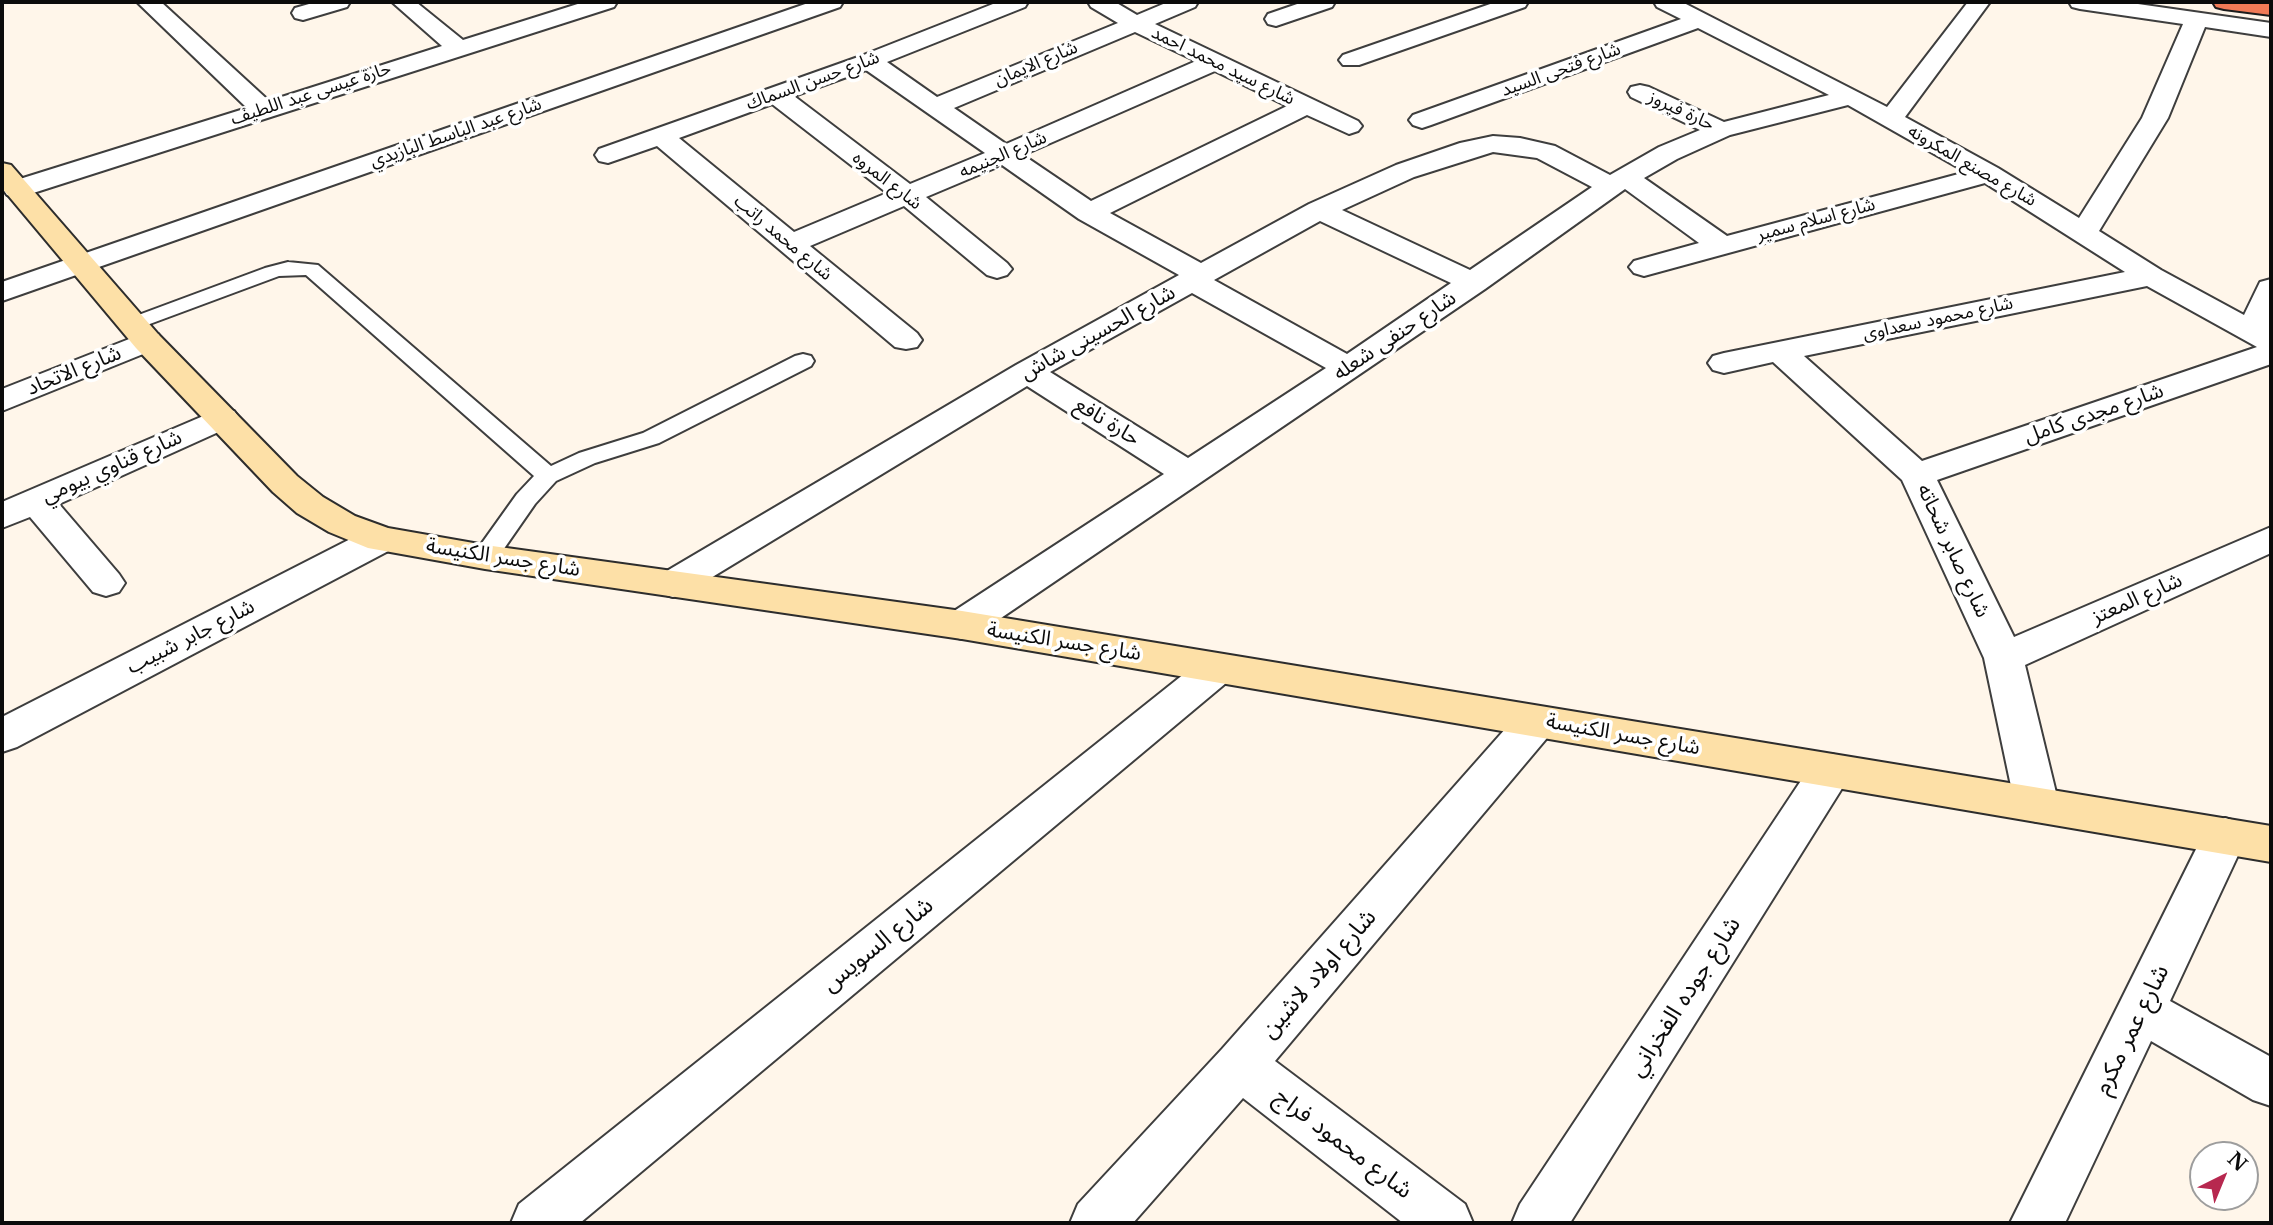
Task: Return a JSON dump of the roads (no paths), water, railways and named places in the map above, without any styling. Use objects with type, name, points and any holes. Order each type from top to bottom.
[{"type":"highway","points":[[2224,2],[2271,8]]},
{"type":"main road","name":"شارع جسر الكنيسة","points":[[11,189],[140,332],[285,484],[310,505],[342,524],[381,539],[485,557],[962,625],[2248,840]]},
{"type":"street","points":[[148,2],[263,109]]},
{"type":"street","points":[[303,13],[339,2]]},
{"type":"street","points":[[403,2],[458,48]]},
{"type":"street","name":"حارة عيسى عبد اللطيف","points":[[11,189],[606,2]]},
{"type":"street","name":"شارع عبد الباسط البازيدي","points":[[2,292],[832,2]]},
{"type":"street","name":"شارع حسن السماك","points":[[608,155],[869,61],[1017,2]]},
{"type":"street","name":"شارع سيد محمد احمد","points":[[1099,2],[1135,23],[1349,127]]},
{"type":"street","name":"شارع الايمان","points":[[937,106],[1187,2]]},
{"type":"street","points":[[1276,19],[1324,2]]},
{"type":"street","points":[[1351,61],[1517,2]]},
{"type":"street","name":"شارع مصنع المكرونه","points":[[1666,2],[1851,97],[1989,174],[2265,342]]},
{"type":"street","points":[[1891,119],[1979,2]]},
{"type":"street","points":[[2080,2],[2271,30]]},
{"type":"street","points":[[2084,233],[2155,118],[2197,19]]},
{"type":"street","name":"شارع فتحى السيد","points":[[1422,120],[1699,20]]},
{"type":"street","points":[[869,61],[1089,213],[1348,369]]},
{"type":"street","name":"شارع الجنيمه","points":[[790,244],[1005,154],[1214,62]]},
{"type":"street","name":"حارة فيروز","points":[[1640,92],[1721,130]]},
{"type":"street","name":"شارع المروه","points":[[776,95],[907,195],[997,269]]},
{"type":"street","name":"شارع حنفى شعله","points":[[962,625],[1187,473],[1348,369],[1618,182],[1668,153],[1721,130],[1851,97]]},
{"type":"street","points":[[1089,213],[1306,106]]},
{"type":"street","name":"شارع محمد راتب","points":[[661,136],[906,340]]},
{"type":"street","name":"شارع الحسينى شاش","points":[[673,584],[1027,372],[1319,210],[1405,171],[1469,149],[1493,144],[1546,152],[1618,182],[1722,246]]},
{"type":"street","name":"شارع اسلام سمير","points":[[1644,267],[1989,174]]},
{"type":"street","points":[[1319,210],[1474,283]]},
{"type":"street","name":"شارع محمود سعداوى","points":[[1724,363],[2151,275]]},
{"type":"street","points":[[2265,342],[2271,288]]},
{"type":"street","name":"شارع الاتحاد","points":[[2,401],[140,332]]},
{"type":"street","name":"شارع مجدى كامل","points":[[1917,475],[2265,342]]},
{"type":"street","name":"شارع صابر شحاته","points":[[1780,352],[1917,475],[2004,658],[2037,805]]},
{"type":"street","name":"حارة نافع","points":[[1027,372],[1187,473]]},
{"type":"street","name":"شارع قناوي بيومي","points":[[2,516],[222,418]]},
{"type":"street","points":[[36,501],[106,583]]},
{"type":"street","name":"شارع جابر شبيب","points":[[2,736],[381,539]]},
{"type":"street","name":"شارع المعتز","points":[[2004,658],[2271,539]]},
{"type":"street","name":"شارع السويس","points":[[538,1223],[1218,668]]},
{"type":"street","name":"شارع اولاد لاشين","points":[[1097,1223],[1240,1065],[1537,721]]},
{"type":"street","name":"شارع جوده الفخراني","points":[[1539,1223],[1831,770]]},
{"type":"street","name":"شارع عمر مكرم","points":[[2037,1223],[2141,1010],[2248,840]]},
{"type":"street","points":[[2141,1010],[2271,1083]]},
{"type":"street","name":"شارع محمود فراج","points":[[1240,1065],[1446,1223]]},
{"type":"lane","points":[[140,332],[272,272],[288,268],[311,269],[548,476]]},
{"type":"lane","points":[[485,557],[526,499],[548,476],[587,458],[651,438],[803,361]]}]
